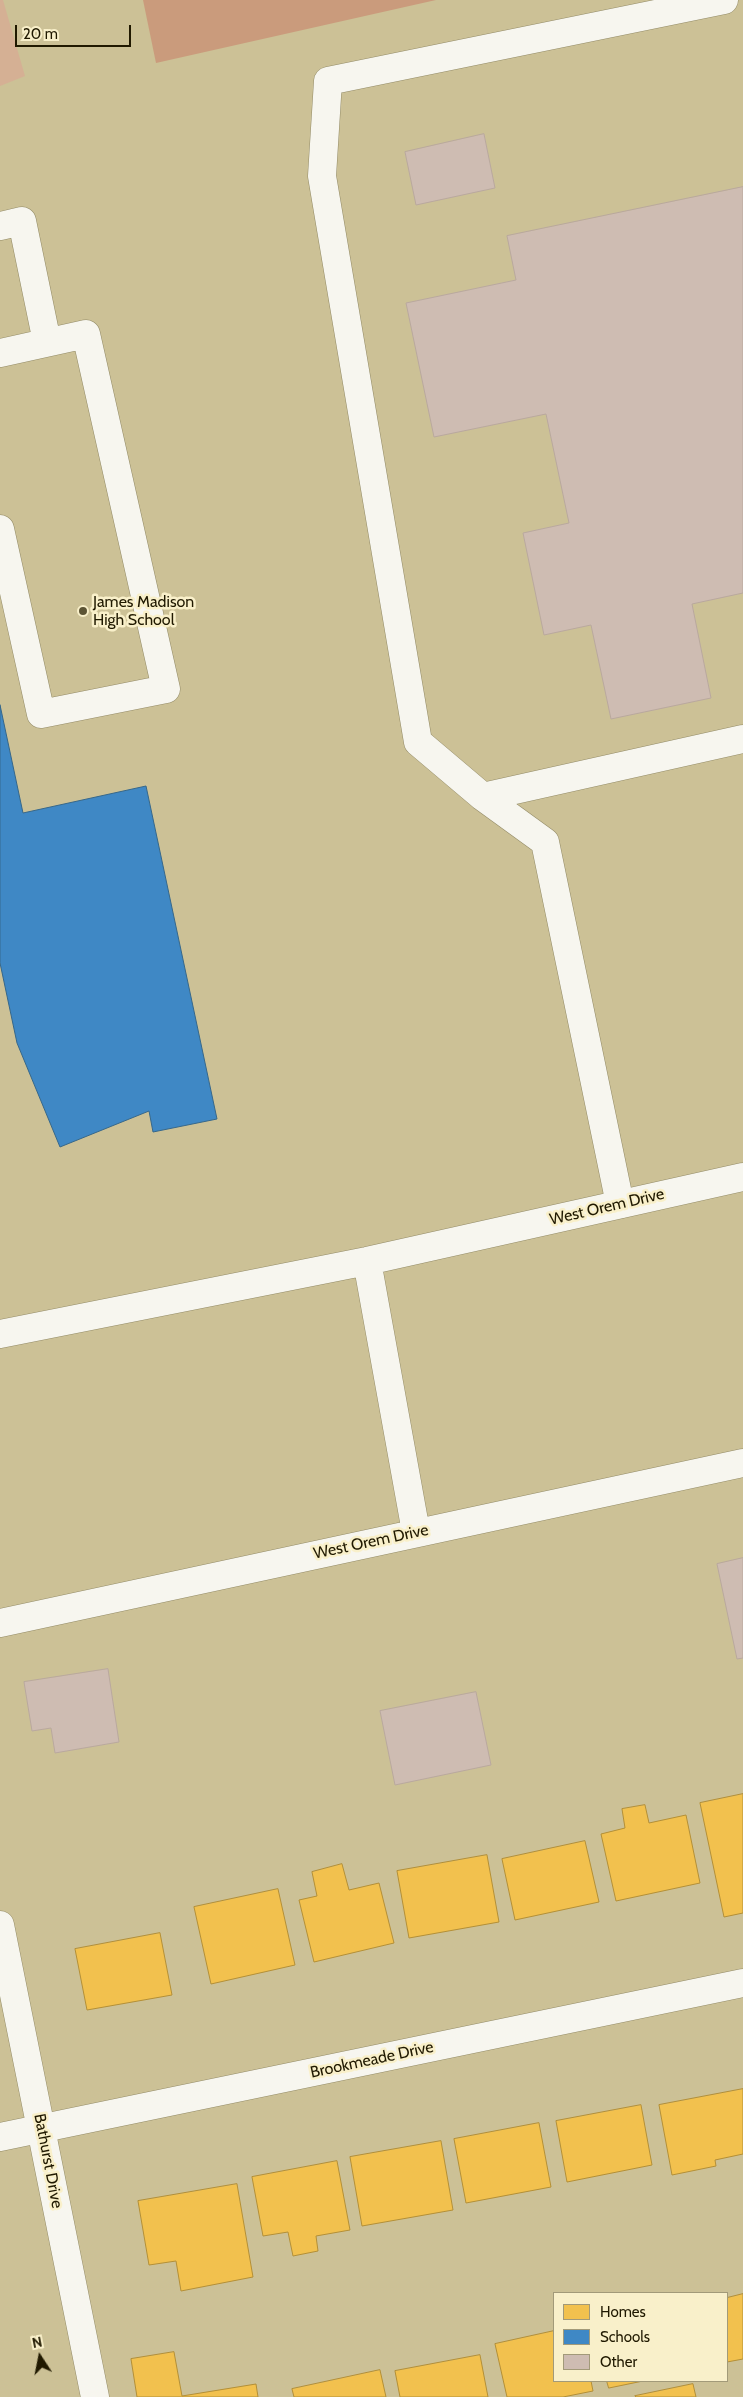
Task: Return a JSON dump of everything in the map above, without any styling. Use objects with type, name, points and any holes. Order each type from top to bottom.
[{"type":"main road","points":[[620,1204],[545,842],[483,797],[418,742],[322,176],[328,81],[724,0]]},
{"type":"main road","points":[[0,226],[22,221],[47,342]]},
{"type":"main road","points":[[0,353],[86,334],[166,689],[41,714],[0,529]]},
{"type":"main road","points":[[483,797],[743,739]]},
{"type":"main road","name":"West Orem Drive","points":[[0,1334],[367,1261],[743,1176]]},
{"type":"main road","points":[[367,1261],[416,1532]]},
{"type":"main road","name":"West Orem Drive","points":[[0,1623],[743,1463]]},
{"type":"main road","name":"Bathurst Drive","points":[[0,1925],[95,2397]]},
{"type":"main road","name":"Brookmeade Drive","points":[[0,2137],[743,1983]]},
{"type":"shaded area","points":[[0,0],[3,0],[25,76],[0,86]]},
{"type":"shaded area","points":[[143,0],[436,0],[156,63]]},
{"type":"building: Homes","points":[[743,1794],[743,1913],[724,1917],[700,1803]]},
{"type":"building: Homes","points":[[645,1805],[649,1823],[686,1815],[700,1883],[616,1901],[601,1834],[625,1828],[622,1809]]},
{"type":"building: Homes","points":[[585,1841],[599,1902],[515,1920],[502,1859]]},
{"type":"building: Homes","points":[[487,1855],[499,1922],[409,1938],[397,1871]]},
{"type":"building: Homes","points":[[342,1864],[349,1890],[379,1883],[394,1943],[314,1962],[299,1900],[317,1896],[312,1872]]},
{"type":"building: Homes","points":[[278,1889],[295,1965],[211,1984],[194,1907]]},
{"type":"building: Homes","points":[[160,1933],[172,1995],[87,2010],[75,1949]]},
{"type":"building: Homes","points":[[743,2089],[743,2154],[715,2160],[716,2166],[672,2175],[659,2105]]},
{"type":"building: Homes","points":[[641,2105],[652,2165],[567,2182],[556,2121]]},
{"type":"building: Homes","points":[[539,2123],[551,2187],[466,2203],[454,2139]]},
{"type":"building: Homes","points":[[441,2141],[453,2210],[362,2226],[350,2157]]},
{"type":"building: Homes","points":[[337,2161],[350,2230],[316,2236],[318,2251],[293,2256],[288,2232],[263,2236],[252,2177]]},
{"type":"building: Homes","points":[[237,2184],[253,2277],[181,2291],[176,2261],[149,2265],[138,2201]]},
{"type":"building: Homes","points":[[743,2294],[743,2359],[728,2362],[728,2298]]},
{"type":"building: Homes","points":[[553,2331],[553,2382],[591,2382],[593,2391],[563,2397],[507,2397],[495,2344]]},
{"type":"building: Homes","points":[[174,2352],[182,2396],[256,2384],[258,2397],[137,2397],[131,2359]]},
{"type":"building: Homes","points":[[480,2355],[488,2397],[400,2397],[395,2371]]},
{"type":"building: Homes","points":[[380,2370],[386,2397],[294,2397],[292,2389]]},
{"type":"building: Homes","points":[[607,2382],[638,2382],[609,2388]]},
{"type":"building: Homes","points":[[693,2384],[696,2397],[635,2396]]},
{"type":"building: Schools","points":[[0,705],[23,813],[146,786],[217,1119],[153,1132],[149,1111],[60,1147],[17,1043],[0,963]]},
{"type":"building: Other","points":[[484,134],[495,188],[416,205],[405,152]]},
{"type":"building: Other","points":[[743,187],[743,593],[692,604],[711,698],[611,719],[591,625],[544,635],[523,533],[569,523],[546,414],[434,437],[406,303],[516,280],[507,236]]},
{"type":"building: Other","points":[[743,1558],[743,1658],[737,1659],[717,1564]]},
{"type":"building: Other","points":[[108,1669],[119,1742],[55,1753],[51,1728],[32,1731],[24,1682]]},
{"type":"building: Other","points":[[476,1692],[491,1765],[395,1785],[380,1711]]},
{"type":"place","name":"James Madison High School","points":[[83,611]]}]
